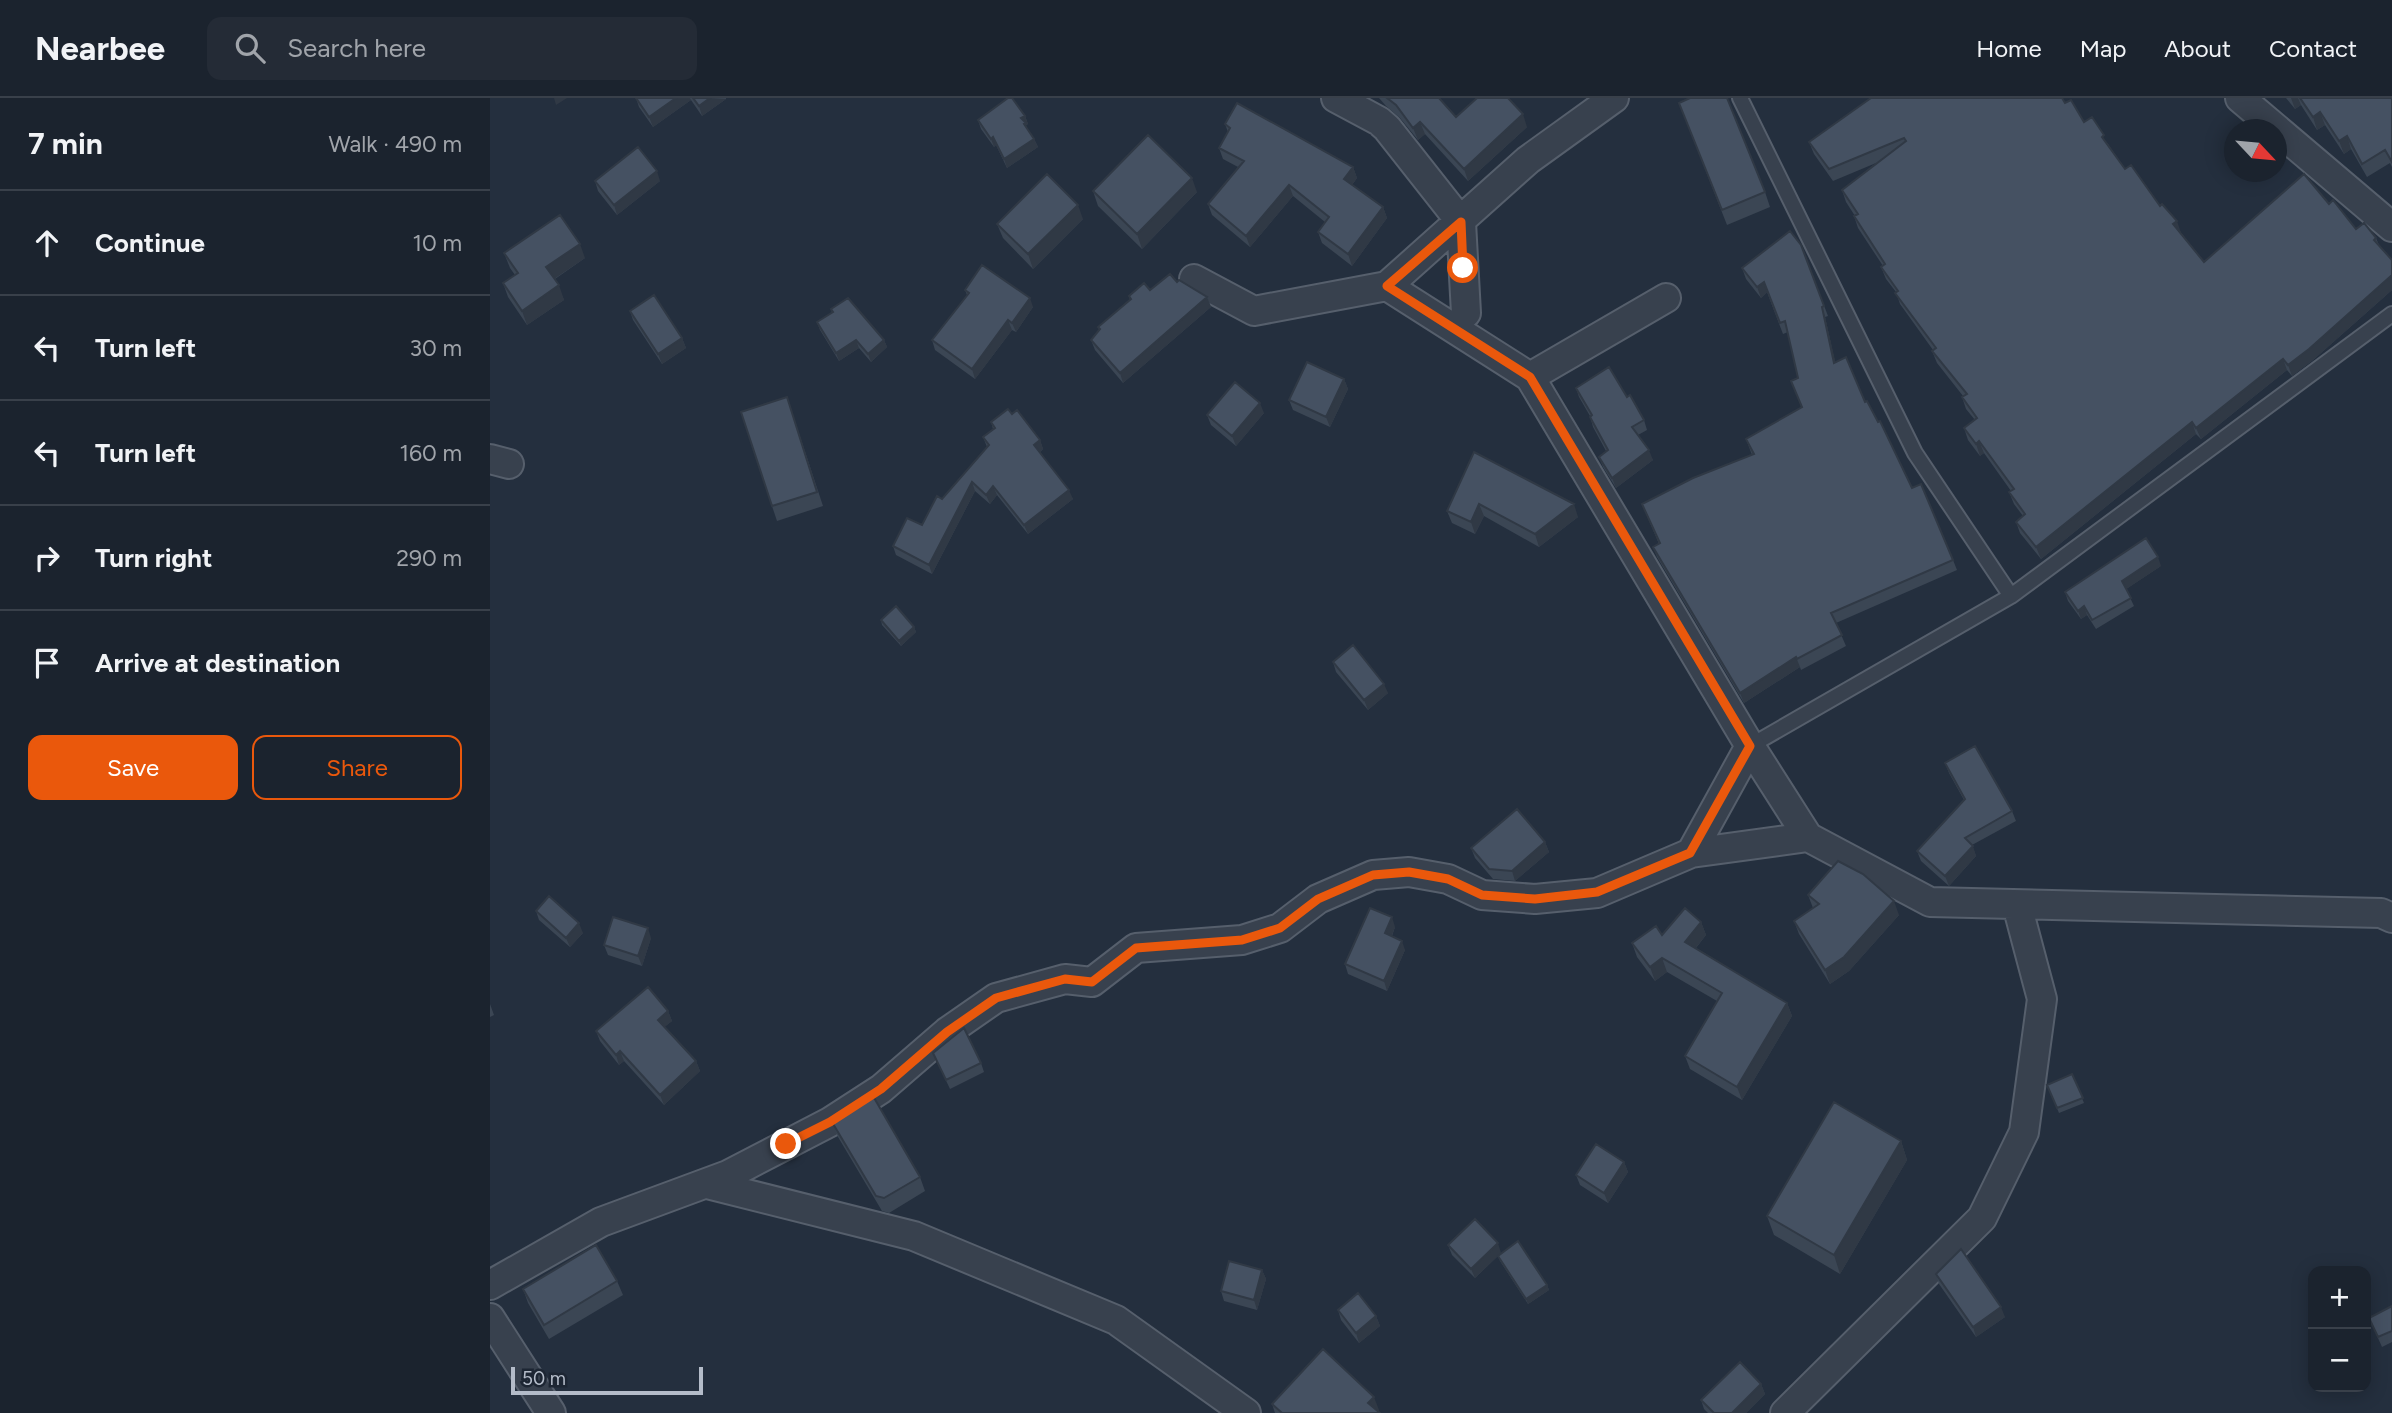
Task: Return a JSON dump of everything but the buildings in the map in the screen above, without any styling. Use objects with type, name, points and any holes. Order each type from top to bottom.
[{"type":"street","points":[[1336,98],[1388,128],[1461,222],[1466,313]]},
{"type":"street","points":[[1194,279],[1254,311],[1387,286],[1528,160],[1614,98]]},
{"type":"street","points":[[2240,98],[2392,227]]},
{"type":"street","points":[[1387,286],[1530,377],[1750,746],[1808,837],[1930,902],[2381,913],[2392,918]]},
{"type":"street","points":[[1530,377],[1666,298]]},
{"type":"street","points":[[1690,853],[1750,746]]},
{"type":"street","points":[[490,1285],[601,1222],[707,1184],[830,1122],[881,1089],[947,1032],[996,998],[1065,979],[1092,982],[1136,948],[1242,940],[1280,928],[1318,899],[1373,875],[1409,872],[1448,879],[1482,895],[1535,899],[1597,892],[1690,853],[1808,837]]},
{"type":"street","points":[[1785,1413],[1982,1218],[2024,1132],[2042,999],[2017,905]]},
{"type":"street","points":[[707,1184],[914,1236],[1116,1320],[1246,1413]]},
{"type":"street","points":[[490,1318],[551,1413]]},
{"type":"lane","points":[[1740,98],[1915,453],[2011,596]]},
{"type":"lane","points":[[1750,746],[2011,596],[2392,314]]},
{"type":"route","points":[[786,1144],[830,1122],[881,1089],[947,1032],[996,998],[1065,979],[1092,982],[1136,948],[1242,940],[1280,928],[1318,899],[1373,875],[1409,872],[1448,879],[1482,895],[1535,899],[1597,892],[1690,853],[1750,746],[1530,377],[1387,286],[1461,222],[1463,268]]}]
